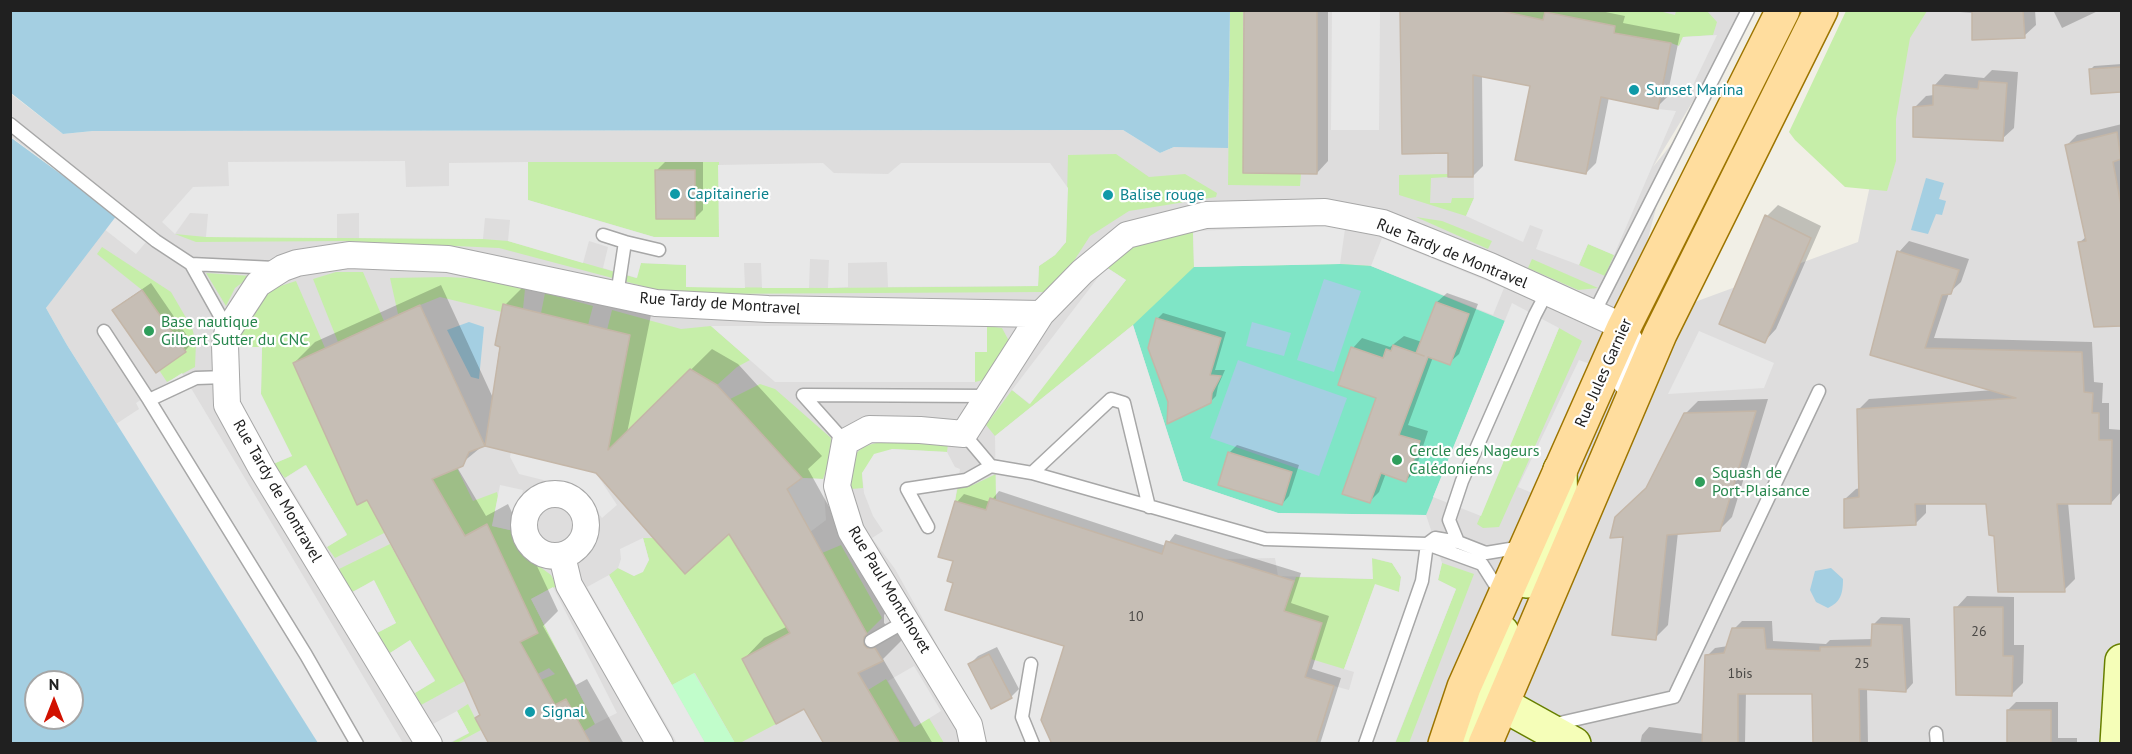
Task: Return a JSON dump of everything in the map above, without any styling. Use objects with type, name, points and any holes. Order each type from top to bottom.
[{"type":"main road","name":"Rue Jules Garnier","points":[[1445,744],[1464,687],[1623,329],[1783,10]]},
{"type":"main road","points":[[1485,744],[1660,334],[1821,10]]},
{"type":"street","name":"Rue Tardy de Montravel","points":[[429,744],[262,469],[227,405],[225,345],[228,330],[258,284],[297,262],[349,255],[448,260],[656,303],[768,309],[1041,314],[1082,272],[1127,235],[1206,215],[1325,212],[1383,223],[1490,266],[1594,313],[1623,329]]},
{"type":"street","points":[[1583,513],[1582,479],[1637,353],[1623,329],[1648,324],[1701,222],[1720,212]]},
{"type":"street","points":[[845,442],[869,429],[964,434],[1041,314]]},
{"type":"street","name":"Rue Paul Montchovet","points":[[845,442],[837,486],[851,531],[969,725],[973,744]]},
{"type":"street","points":[[1502,704],[1494,691],[1485,666],[1561,513],[1560,470]]},
{"type":"street","points":[[562,556],[569,585],[660,744]]},
{"type":"street","points":[[2117,744],[2121,661]]},
{"type":"street","points":[[1459,744],[1469,714],[1482,702],[1502,704],[1574,744]]},
{"type":"lane","points":[[1594,313],[1748,10]]},
{"type":"lane","points":[[10,124],[156,241],[191,264],[228,330]]},
{"type":"lane","points":[[603,235],[659,250]]},
{"type":"lane","points":[[616,295],[625,242]]},
{"type":"lane","points":[[191,264],[283,268]]},
{"type":"lane","points":[[1458,542],[1449,520],[1462,481],[1547,292]]},
{"type":"lane","points":[[104,331],[306,655],[357,744]]},
{"type":"lane","points":[[149,400],[196,378],[226,378]]},
{"type":"lane","points":[[1544,727],[1674,697],[1819,391]]},
{"type":"lane","points":[[845,442],[803,395],[990,396]]},
{"type":"lane","points":[[1032,473],[1112,399],[1124,403],[1149,507]]},
{"type":"lane","points":[[964,434],[991,466]]},
{"type":"lane","points":[[928,527],[907,489],[966,480],[991,466],[1032,473],[1265,539],[1427,544],[1482,564],[1503,598]]},
{"type":"lane","points":[[1365,744],[1422,581],[1427,544],[1435,538],[1458,542],[1486,553],[1526,547]]},
{"type":"lane","points":[[871,641],[906,621]]},
{"type":"lane","points":[[1031,664],[1022,717],[1033,744]]},
{"type":"shaded area","points":[[1741,10],[1747,12],[1653,167],[1674,141],[1624,328],[1858,242],[1907,11],[2121,11],[2121,743],[318,743],[67,345],[46,308],[112,211],[11,137],[10,93],[63,134],[93,131],[1123,130],[1160,153],[1174,147],[1228,147],[1230,11]]},
{"type":"shaded area","points":[[1332,11],[1380,11],[1379,130],[1331,130]]},
{"type":"shaded area","points":[[1717,35],[1693,85],[1661,87],[1671,43],[1679,46],[1683,37]]},
{"type":"shaded area","points":[[1536,73],[1526,103],[1518,161],[1586,174],[1601,99],[1585,86],[1658,109],[1676,111],[1614,255],[1588,244],[1579,265],[1536,249],[1543,230],[1530,225],[1523,242],[1466,216],[1474,198],[1473,75]]},
{"type":"shaded area","points":[[10,136],[146,242],[136,254],[11,156]]},
{"type":"shaded area","points":[[405,161],[406,187],[449,186],[449,163],[528,162],[528,200],[654,237],[719,237],[718,165],[823,163],[834,173],[888,174],[901,163],[1050,163],[1068,188],[1066,242],[1055,255],[1039,266],[1038,286],[888,287],[887,262],[848,263],[848,287],[828,288],[829,260],[810,259],[809,288],[762,288],[761,263],[744,263],[745,288],[686,287],[686,265],[641,263],[637,278],[603,268],[608,247],[589,241],[583,263],[508,241],[510,220],[485,218],[483,239],[359,238],[359,213],[337,214],[337,238],[206,237],[208,214],[190,213],[175,234],[162,222],[193,187],[229,186],[228,162]]},
{"type":"shaded area","points":[[1328,226],[1345,229],[1340,264],[1194,267],[1193,231]]},
{"type":"shaded area","points":[[1382,238],[1504,288],[1493,315],[1371,266]]},
{"type":"shaded area","points":[[1106,267],[1126,280],[1030,404],[1012,390]]},
{"type":"shaded area","points":[[1512,303],[1559,328],[1481,516],[1433,497]]},
{"type":"shaded area","points":[[1133,325],[1183,481],[1278,513],[1426,515],[1442,563],[1438,580],[1456,589],[1395,743],[1316,743],[1334,686],[1349,690],[1354,672],[1344,669],[1375,584],[1399,592],[1401,577],[1392,563],[1372,558],[1373,579],[1278,576],[1275,558],[1222,559],[1166,541],[1162,554],[996,500],[995,436]]},
{"type":"shaded area","points":[[711,326],[987,326],[987,352],[975,352],[975,382],[775,382]]},
{"type":"shaded area","points":[[1699,331],[1774,363],[1764,388],[1668,394]]},
{"type":"shaded area","points":[[235,347],[262,347],[261,394],[292,456],[273,464],[239,406]]},
{"type":"shaded area","points":[[1579,360],[1593,365],[1532,493],[1518,487]]},
{"type":"shaded area","points":[[182,373],[403,743],[318,743],[116,424],[139,409],[136,403]]},
{"type":"shaded area","points":[[892,449],[947,452],[955,467],[960,469],[955,501],[938,556],[953,561],[947,581],[953,583],[945,610],[1064,646],[1052,743],[985,743],[974,716],[929,630],[895,569],[872,538],[883,531],[873,516],[864,493],[862,473],[874,454]]},
{"type":"shaded area","points":[[511,452],[592,472],[598,476],[617,505],[602,518],[579,489],[519,474],[510,457]]},
{"type":"shaded area","points":[[306,465],[347,535],[327,547],[285,478]]},
{"type":"shaded area","points":[[802,478],[823,479],[826,520],[810,532],[785,491]]},
{"type":"shaded area","points":[[500,485],[523,490],[514,531],[492,526]]},
{"type":"shaded area","points":[[643,538],[649,560],[643,572],[634,576],[618,568],[621,559],[620,549]]},
{"type":"shaded area","points":[[609,575],[705,743],[677,743],[587,587]]},
{"type":"shaded area","points":[[374,580],[396,623],[377,633],[351,593]]},
{"type":"shaded area","points":[[553,587],[617,713],[595,724],[531,599]]},
{"type":"shaded area","points":[[410,640],[435,681],[415,693],[390,653]]},
{"type":"shaded area","points":[[914,666],[941,711],[915,727],[888,681]]},
{"type":"shaded area","points":[[457,711],[469,733],[449,743],[444,743],[433,724]]},
{"type":"green space","points":[[1655,10],[1675,15],[1676,11],[1707,11],[1717,22],[1713,35],[1683,37],[1679,46],[1614,33],[1615,26],[1545,12],[1543,20],[1497,11]]},
{"type":"green space","points":[[1230,11],[1243,11],[1243,173],[1301,174],[1300,186],[1228,185]]},
{"type":"green space","points":[[1846,11],[1927,11],[1910,38],[1896,119],[1896,161],[1887,191],[1845,187],[1789,132]]},
{"type":"green space","points":[[1116,154],[1149,177],[1185,174],[1217,193],[1216,197],[1129,211],[1090,236],[1059,284],[1046,292],[694,294],[654,289],[499,248],[346,241],[196,242],[175,234],[206,237],[508,241],[636,278],[641,263],[687,265],[687,287],[1038,286],[1039,266],[1055,255],[1066,242],[1068,155]]},
{"type":"green space","points":[[528,162],[719,162],[719,237],[654,237],[528,200]]},
{"type":"green space","points":[[1448,174],[1448,177],[1431,178],[1430,203],[1451,203],[1452,198],[1474,198],[1466,216],[1399,195],[1399,175]]},
{"type":"green space","points":[[1416,217],[1442,221],[1492,241],[1488,249]]},
{"type":"green space","points":[[1193,231],[1194,267],[1340,264],[1371,266],[1133,325],[995,436],[986,425],[1012,390],[1029,404],[1126,280],[1106,267],[1129,245]]},
{"type":"green space","points":[[1588,244],[1614,255],[1605,276],[1579,265]]},
{"type":"green space","points":[[102,247],[171,292],[192,328],[196,342],[195,367],[167,382],[159,370],[185,352],[142,290],[97,254]]},
{"type":"green space","points":[[1532,259],[1598,288],[1578,290],[1528,268]]},
{"type":"green space","points":[[1340,264],[1371,266],[1505,321],[1426,515],[1278,513],[1183,481],[1133,325],[1194,267]]},
{"type":"green space","points":[[336,272],[363,272],[384,321],[338,342],[313,279]]},
{"type":"green space","points":[[206,273],[251,276],[235,288],[226,306]]},
{"type":"green space","points":[[390,278],[488,279],[525,289],[523,309],[502,312],[440,297],[398,314]]},
{"type":"green space","points":[[296,281],[325,348],[293,363],[357,504],[420,477],[428,481],[457,468],[473,501],[497,492],[492,526],[514,531],[520,552],[551,575],[557,586],[531,599],[595,724],[584,731],[566,699],[555,705],[541,680],[555,674],[549,668],[522,682],[515,644],[538,633],[487,524],[465,535],[445,502],[335,558],[327,547],[347,534],[305,465],[285,478],[273,464],[292,456],[261,394],[262,347],[235,347],[254,309],[271,289]]},
{"type":"green space","points":[[545,293],[593,306],[588,325],[541,313]]},
{"type":"green space","points":[[612,310],[681,329],[711,326],[750,360],[737,367],[717,385],[690,369],[593,469],[619,391],[630,336],[607,330]]},
{"type":"green space","points":[[987,326],[1002,328],[1009,341],[987,379],[975,382],[975,352],[987,352]]},
{"type":"green space","points":[[1559,328],[1582,341],[1499,527],[1483,528],[1477,524]]},
{"type":"green space","points":[[760,384],[775,389],[831,438],[830,459],[823,479],[802,478],[730,399]]},
{"type":"green space","points":[[886,441],[948,444],[947,452],[892,449],[862,473],[863,488],[851,489],[851,468],[855,454],[867,446]]},
{"type":"green space","points":[[996,474],[996,500],[990,498],[986,510],[955,501],[958,486],[973,485]]},
{"type":"green space","points":[[723,532],[800,532],[747,563],[790,633],[742,659],[776,724],[740,743],[735,743],[695,673],[672,685],[609,575],[618,568],[634,576],[649,560],[643,538],[653,538],[686,573],[726,537]]},
{"type":"green space","points":[[390,544],[465,681],[421,705],[415,693],[435,680],[410,641],[390,653],[377,633],[396,623],[374,581],[350,593],[339,569]]},
{"type":"green space","points":[[841,545],[882,618],[867,633],[822,553]]},
{"type":"green space","points":[[1371,558],[1392,563],[1401,577],[1399,592],[1375,585],[1344,669],[1311,659],[1322,623],[1284,611],[1296,577],[1372,579]]},
{"type":"green space","points":[[1442,563],[1474,574],[1409,743],[1395,744],[1456,589],[1438,580]]},
{"type":"green space","points":[[694,673],[735,743],[705,743],[672,685]]},
{"type":"green space","points":[[886,679],[914,727],[929,718],[944,743],[900,743],[868,690]]},
{"type":"green space","points":[[468,704],[481,730],[457,743],[449,744],[469,733],[457,711]]},
{"type":"water","points":[[10,11],[1230,11],[1228,148],[1174,147],[1160,153],[1123,130],[93,131],[63,134],[11,93]]},
{"type":"water","points":[[10,137],[117,215],[46,308],[67,345],[318,743],[11,743]]},
{"type":"water","points":[[1926,178],[1944,183],[1939,199],[1946,201],[1942,215],[1936,214],[1928,234],[1911,230]]},
{"type":"water","points":[[1324,279],[1361,291],[1334,372],[1297,360]]},
{"type":"water","points":[[469,322],[484,327],[479,379],[471,377],[447,330]]},
{"type":"water","points":[[1252,322],[1291,333],[1284,356],[1246,346]]},
{"type":"water","points":[[1238,360],[1347,398],[1319,476],[1210,438]]},
{"type":"water","points":[[1831,568],[1843,579],[1843,584],[1838,600],[1828,608],[1816,602],[1810,590],[1815,571]]},
{"type":"building","points":[[1244,10],[1317,10],[1317,174],[1243,173]]},
{"type":"building","points":[[1400,10],[1497,10],[1543,20],[1545,12],[1615,26],[1614,33],[1671,43],[1658,109],[1601,97],[1586,174],[1515,160],[1530,86],[1473,75],[1473,177],[1448,177],[1448,153],[1402,154]]},
{"type":"building","points":[[1972,10],[2023,10],[2025,38],[1972,40]]},
{"type":"building","points":[[2121,67],[2121,92],[2091,94],[2089,69]]},
{"type":"building","points":[[1979,81],[2007,83],[2003,141],[1913,137],[1913,107],[1933,105],[1933,85],[1978,89]]},
{"type":"building","points":[[2117,132],[2121,159],[2113,162],[2121,205],[2121,326],[2094,327],[2078,242],[2086,241],[2065,145]]},
{"type":"building","name":"Capitainerie","points":[[655,170],[695,170],[695,219],[656,219]]},
{"type":"building","points":[[1765,215],[1811,238],[1765,343],[1719,324]]},
{"type":"building","points":[[1897,251],[1959,270],[1951,294],[1942,295],[1925,348],[2082,352],[2084,392],[2093,393],[2092,413],[2099,413],[2099,440],[2112,440],[2111,504],[2057,504],[2065,592],[1998,592],[1994,536],[1989,535],[1986,504],[1915,504],[1916,525],[1844,528],[1844,499],[1859,497],[1857,409],[2016,398],[1870,355]]},
{"type":"building","name":"Base nautique Gilbert Sutter du CNC","points":[[142,290],[186,352],[156,373],[112,310]]},
{"type":"building","points":[[1436,302],[1469,314],[1450,365],[1428,357],[1399,435],[1420,441],[1406,482],[1381,473],[1370,503],[1342,494],[1376,398],[1338,385],[1351,347],[1383,358],[1386,349],[1391,351],[1393,345],[1424,356],[1416,353]]},
{"type":"building","points":[[503,304],[630,335],[608,450],[690,369],[717,385],[802,478],[787,489],[867,634],[864,637],[864,645],[867,648],[875,648],[883,661],[858,673],[900,744],[824,744],[804,709],[776,724],[742,659],[790,633],[729,534],[685,574],[596,473],[485,446],[500,347],[495,345]]},
{"type":"building","points":[[420,305],[485,446],[469,452],[463,466],[432,479],[465,536],[487,524],[538,633],[520,642],[555,705],[566,699],[591,744],[489,744],[475,718],[480,715],[465,681],[367,500],[357,505],[293,363]]},
{"type":"building","points":[[1156,318],[1221,338],[1210,375],[1221,376],[1212,393],[1211,403],[1167,424],[1168,402],[1148,348]]},
{"type":"building","points":[[1756,411],[1720,531],[1667,535],[1656,640],[1612,635],[1623,537],[1610,538],[1615,517],[1646,488],[1684,413]]},
{"type":"building","points":[[1228,452],[1292,472],[1282,505],[1218,485]]},
{"type":"building","points":[[990,498],[1162,554],[1166,541],[1294,581],[1284,611],[1322,623],[1305,677],[1334,686],[1316,744],[1052,744],[1041,720],[1064,646],[945,610],[953,583],[947,581],[953,561],[938,557],[955,501],[986,510]]},
{"type":"building","points":[[1954,607],[2003,607],[2003,656],[2013,656],[2012,696],[1956,695]]},
{"type":"building","points":[[1872,624],[1902,625],[1906,692],[1859,689],[1860,744],[1813,744],[1812,694],[1738,694],[1738,744],[1702,744],[1705,655],[1724,653],[1732,628],[1764,628],[1766,649],[1820,651],[1820,647],[1871,646]]},
{"type":"building","points":[[989,654],[1012,698],[991,709],[968,664]]},
{"type":"building","points":[[2007,710],[2051,710],[2051,744],[2007,744]]},
{"type":"place","name":"Sunset Marina","points":[[1634,90]]},
{"type":"place","name":"Capitainerie","points":[[675,194]]},
{"type":"place","name":"Balise rouge","points":[[1108,195]]},
{"type":"place","name":"Base nautique Gilbert Sutter du CNC","points":[[149,331]]},
{"type":"place","name":"Cercle des Nageurs Calédoniens","points":[[1397,460]]},
{"type":"place","name":"Squash de Port-Plaisance","points":[[1700,482]]},
{"type":"place","name":"Signal","points":[[530,712]]}]
